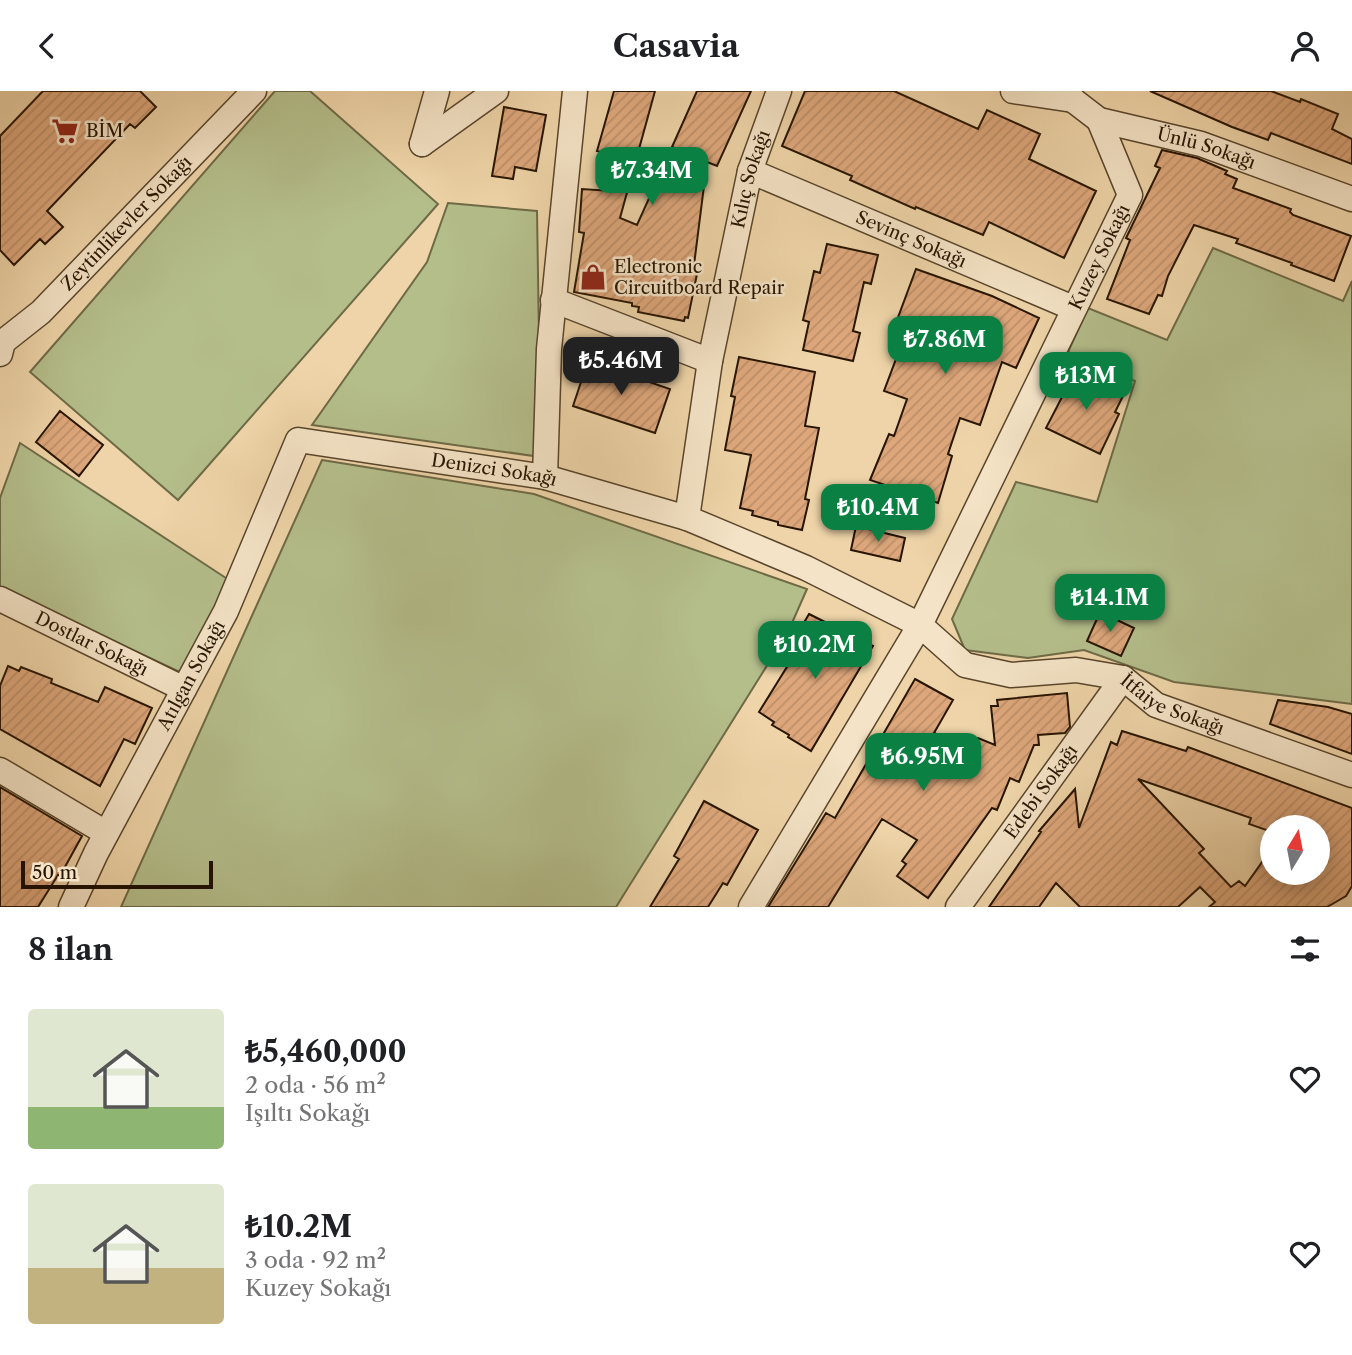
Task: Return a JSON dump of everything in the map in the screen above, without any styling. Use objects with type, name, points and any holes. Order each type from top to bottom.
[{"type":"street","name":"Zeytinlikevler Sokağı","points":[[1,346],[41,312],[254,91]]},
{"type":"street","points":[[437,91],[422,144],[496,91]]},
{"type":"street","points":[[545,477],[549,349],[575,91]]},
{"type":"street","name":"Kılıç Sokağı","points":[[687,518],[710,361],[750,170],[779,91]]},
{"type":"street","points":[[1013,91],[1071,96]]},
{"type":"street","name":"Ünlü Sokağı","points":[[1071,96],[1099,120],[1200,144],[1352,199]]},
{"type":"street","name":"Kuzey Sokağı","points":[[751,907],[920,625],[1129,195],[1099,120]]},
{"type":"street","name":"Sevinç Sokağı","points":[[750,170],[1073,308]]},
{"type":"street","points":[[554,300],[710,361]]},
{"type":"street","name":"Denizci Sokağı","points":[[298,440],[545,477],[687,518],[806,568],[920,625]]},
{"type":"street","name":"Atılgan Sokağı","points":[[71,907],[106,833],[226,611],[298,440]]},
{"type":"street","name":"Dostlar Sokağı","points":[[0,599],[184,689]]},
{"type":"street","name":"İtfaiye Sokağı","points":[[920,625],[965,665],[1011,675],[1076,670],[1124,678],[1156,705],[1270,748],[1352,775]]},
{"type":"street","name":"Edebi Sokağı","points":[[962,905],[1124,678]]},
{"type":"street","points":[[0,771],[106,833]]},
{"type":"green space","points":[[275,91],[310,91],[438,204],[178,500],[30,372]]},
{"type":"green space","points":[[448,203],[537,211],[539,338],[534,456],[312,425],[427,262]]},
{"type":"green space","points":[[1213,248],[1343,301],[1352,281],[1352,704],[1174,682],[1084,650],[1028,658],[965,650],[952,619],[1016,482],[1097,502],[1135,381],[1068,352],[1088,308],[1167,340]]},
{"type":"green space","points":[[20,443],[229,580],[184,674],[0,588],[0,498]]},
{"type":"green space","points":[[322,460],[534,494],[807,589],[788,632],[616,907],[121,907]]},
{"type":"building","points":[[43,91],[140,91],[156,107],[135,128],[130,124],[47,211],[63,227],[45,244],[40,239],[14,265],[0,250],[0,136]]},
{"type":"building","points":[[614,91],[655,91],[620,218],[637,225],[655,185],[676,188],[680,150],[672,147],[697,91],[751,91],[717,166],[707,162],[693,273],[697,274],[688,318],[685,317],[684,321],[638,312],[639,307],[632,306],[632,303],[574,292],[584,233],[579,232],[582,189],[611,191],[613,155],[597,151]]},
{"type":"building","points":[[805,91],[894,91],[978,129],[987,110],[1040,134],[1029,159],[1096,191],[1064,258],[989,222],[983,235],[916,207],[915,209],[850,180],[852,176],[782,146]]},
{"type":"building","points":[[1150,91],[1271,91],[1300,102],[1301,99],[1338,114],[1332,129],[1352,139],[1352,164],[1271,133],[1268,140],[1232,127]]},
{"type":"building","points":[[504,107],[546,115],[536,171],[515,167],[513,179],[492,176]]},
{"type":"building","points":[[1162,150],[1197,158],[1227,171],[1225,174],[1237,179],[1233,188],[1291,209],[1293,215],[1351,236],[1334,281],[1236,243],[1238,239],[1194,225],[1168,276],[1162,296],[1158,295],[1149,314],[1107,299],[1130,240],[1126,238],[1160,168],[1155,166]]},
{"type":"building","points":[[827,244],[878,255],[871,284],[864,282],[853,331],[860,333],[853,361],[803,350],[809,322],[803,320],[814,271],[820,273]]},
{"type":"building","points":[[916,269],[992,296],[1039,318],[1016,368],[1002,362],[980,425],[960,418],[948,454],[952,456],[938,503],[870,480],[889,434],[894,436],[907,399],[884,391],[905,335],[893,331]]},
{"type":"building","points":[[739,357],[815,372],[805,426],[819,428],[805,499],[809,500],[802,530],[778,525],[778,522],[752,515],[753,511],[740,508],[751,455],[725,450],[735,397],[731,396]]},
{"type":"building","points":[[588,361],[670,389],[655,433],[573,406]]},
{"type":"building","points":[[1077,368],[1108,382],[1105,388],[1123,396],[1115,412],[1119,414],[1100,454],[1046,428]]},
{"type":"building","points":[[60,411],[103,445],[79,476],[36,442]]},
{"type":"building","points":[[856,526],[905,538],[900,561],[851,550]]},
{"type":"building","points":[[1100,612],[1134,628],[1121,656],[1087,641]]},
{"type":"building","points":[[809,614],[873,646],[811,751],[772,725],[774,722],[759,712],[798,649],[791,645]]},
{"type":"building","points":[[8,666],[19,671],[21,667],[52,679],[51,683],[98,702],[105,687],[152,708],[135,744],[124,739],[100,786],[0,729],[0,686]]},
{"type":"building","points":[[915,679],[953,700],[934,733],[973,749],[978,738],[995,745],[991,706],[998,706],[997,700],[1067,693],[1070,727],[1065,733],[1038,735],[1039,745],[1034,745],[1019,782],[1010,778],[997,810],[992,808],[928,898],[897,876],[906,864],[902,861],[917,840],[882,819],[828,907],[768,907],[826,813],[835,818]]},
{"type":"building","points":[[1278,700],[1328,707],[1352,714],[1352,754],[1270,724]]},
{"type":"building","points":[[1122,731],[1186,751],[1188,747],[1352,808],[1352,886],[1346,896],[1327,907],[1209,907],[1215,902],[1200,887],[1178,907],[1080,907],[1056,883],[1039,907],[989,907],[1041,832],[1039,831],[1075,789],[1079,828],[1111,742],[1117,745]]},
{"type":"building","points":[[0,787],[82,836],[60,876],[58,875],[38,907],[0,907]]},
{"type":"building","points":[[704,801],[758,830],[727,885],[723,883],[708,907],[650,907],[679,859],[674,856]]},
{"type":"place","name":"BİM","points":[[65,131]]},
{"type":"place","name":"Electronic Circuitboard Repair","points":[[593,277]]}]
